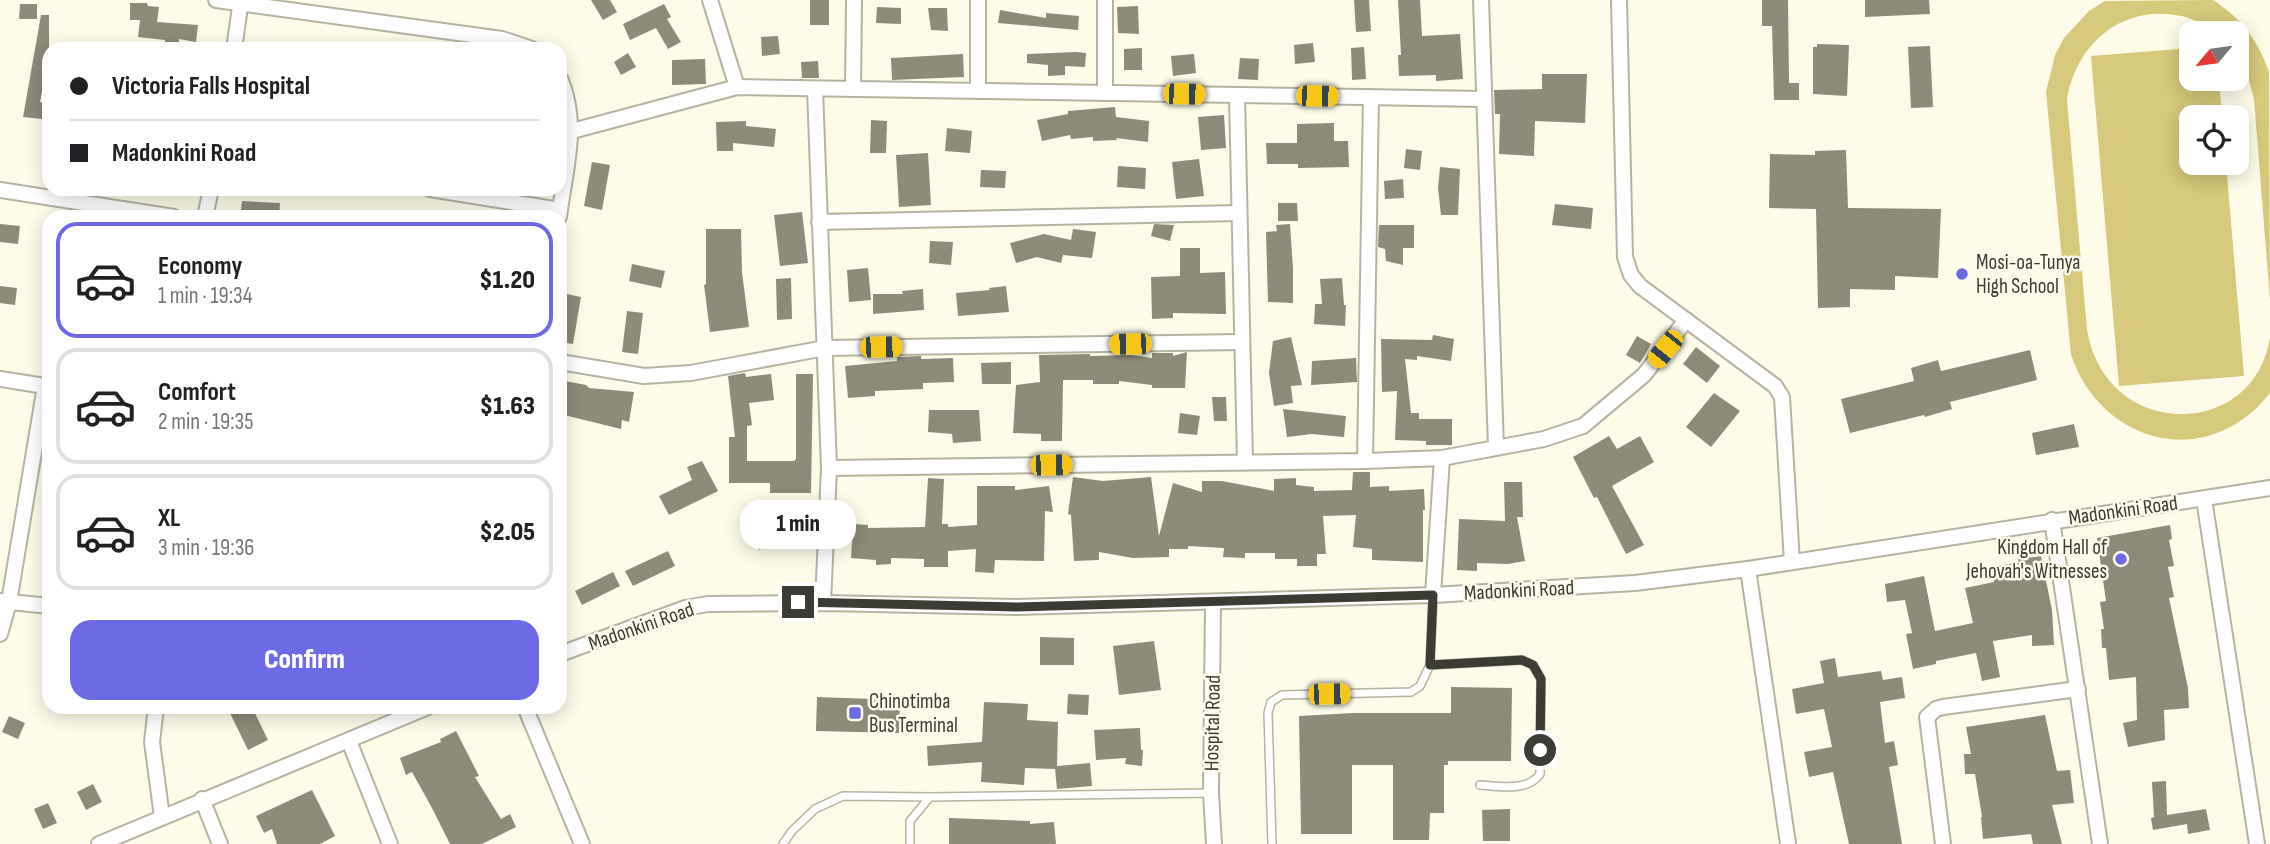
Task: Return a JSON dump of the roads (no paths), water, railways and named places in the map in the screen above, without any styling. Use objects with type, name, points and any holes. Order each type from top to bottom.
[{"type":"street","points":[[216,0],[511,42]]},
{"type":"street","points":[[710,0],[737,87]]},
{"type":"street","points":[[853,89],[854,0]]},
{"type":"street","points":[[978,0],[978,91]]},
{"type":"street","points":[[1105,0],[1105,93]]},
{"type":"street","points":[[1481,0],[1496,448]]},
{"type":"street","points":[[1619,0],[1625,257],[1631,275],[1640,286],[1775,386],[1782,397],[1792,562]]},
{"type":"street","points":[[235,42],[241,2]]},
{"type":"street","points":[[572,131],[737,87],[1483,99]]},
{"type":"street","points":[[816,89],[829,468],[823,603]]},
{"type":"street","points":[[1237,95],[1245,462]]},
{"type":"street","points":[[1365,461],[1371,97]]},
{"type":"street","points":[[567,98],[572,131],[567,163]]},
{"type":"street","points":[[0,190],[129,210]]},
{"type":"street","points":[[466,196],[538,210]]},
{"type":"street","points":[[819,222],[1238,213]]},
{"type":"street","points":[[829,468],[1442,458],[1544,439],[1583,426],[1644,375],[1686,320]]},
{"type":"street","points":[[567,363],[644,376],[691,373],[825,348],[1241,342]]},
{"type":"street","points":[[0,379],[42,385]]},
{"type":"street","points":[[0,634],[42,412]]},
{"type":"street","points":[[1433,595],[1442,458]]},
{"type":"street","name":"Madonkini Road","points":[[567,651],[685,608],[748,602],[1017,607],[1433,595],[1634,583],[1748,569],[2270,488]]},
{"type":"street","points":[[2204,499],[2257,844]]},
{"type":"street","points":[[2052,520],[2100,844]]},
{"type":"street","points":[[1748,569],[1788,844]]},
{"type":"street","points":[[5,601],[42,605]]},
{"type":"street","name":"Hospital Road","points":[[1213,602],[1211,793],[1214,844]]},
{"type":"street","points":[[1943,844],[1927,717],[1936,709],[2078,689]]},
{"type":"street","points":[[155,714],[152,743],[162,817]]},
{"type":"street","points":[[99,844],[412,714]]},
{"type":"street","points":[[529,714],[582,844]]},
{"type":"street","points":[[349,741],[390,844]]},
{"type":"street","points":[[202,799],[219,844]]},
{"type":"lane","points":[[1272,844],[1268,713],[1271,702],[1282,695],[1411,692],[1420,685],[1430,665],[1433,595]]},
{"type":"lane","points":[[1430,665],[1522,660],[1533,665],[1541,679],[1539,774],[1535,781],[1527,784],[1480,785]]},
{"type":"lane","points":[[783,844],[792,831],[815,810],[843,796],[1211,793]]},
{"type":"lane","points":[[910,844],[910,821],[930,797]]},
{"type":"place","name":"Mosi-oa-Tunya High School","points":[[1962,274]]},
{"type":"place","name":"Kingdom Hall of Jehovah's Witnesses","points":[[2121,559]]},
{"type":"place","name":"Chinotimba Bus Terminal","points":[[855,713]]}]
